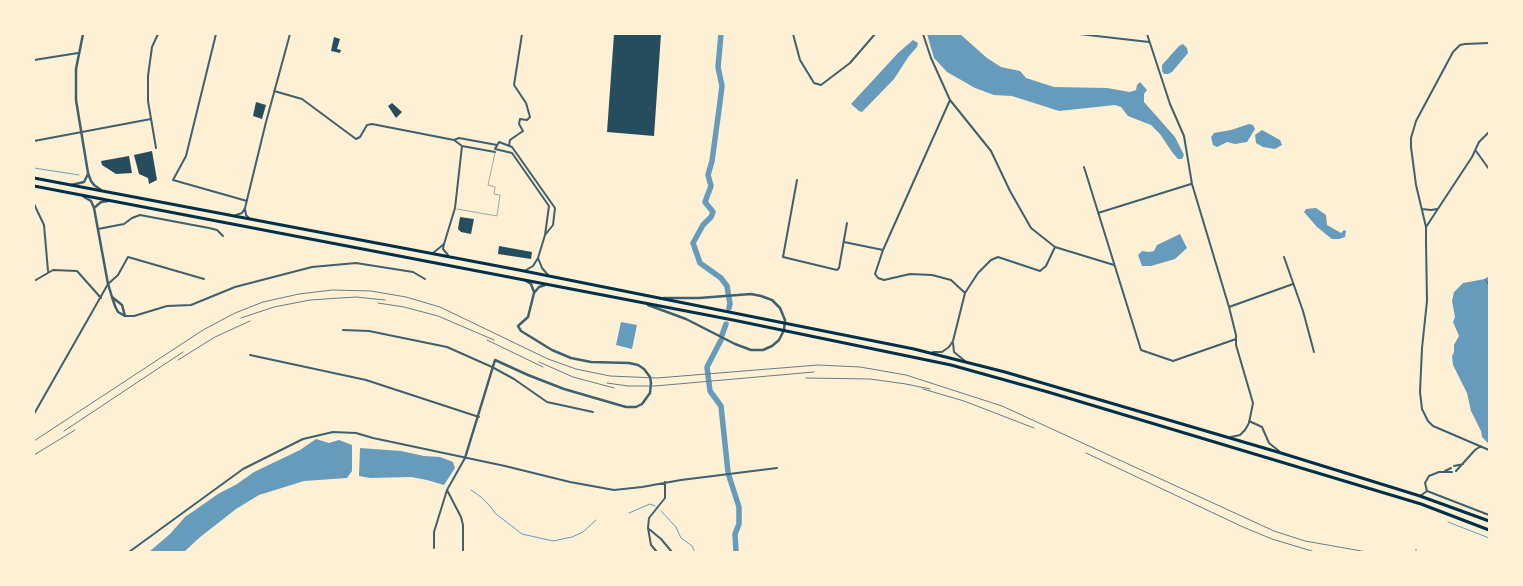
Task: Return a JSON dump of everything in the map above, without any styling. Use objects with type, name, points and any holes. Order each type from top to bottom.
[{"type":"highway","points":[[34,178],[449,256],[930,352],[1281,453],[1420,496],[1489,522]]},
{"type":"highway","points":[[34,186],[549,284],[914,357],[1003,379],[1421,504],[1489,530]]},
{"type":"street","points":[[83,34],[78,53],[76,88],[80,132],[91,182],[94,186],[107,192]]},
{"type":"street","points":[[156,148],[148,101],[148,76],[152,48],[158,34]]},
{"type":"street","points":[[216,34],[209,69],[186,156],[172,180],[247,201]]},
{"type":"street","points":[[235,216],[242,213],[245,208],[290,34]]},
{"type":"street","points":[[509,145],[510,140],[522,131],[519,124],[520,119],[527,120],[530,117],[526,103],[514,85],[522,34]]},
{"type":"street","points":[[792,34],[800,60],[814,83],[821,86],[850,63],[875,34]]},
{"type":"street","points":[[923,34],[931,58],[950,100],[991,151],[1010,191],[1031,228],[1056,247],[1114,265]]},
{"type":"street","points":[[1079,34],[1149,42]]},
{"type":"street","points":[[1147,34],[1170,104],[1184,136],[1192,184],[1229,307],[1236,345],[1253,403],[1249,421],[1242,433],[1237,436],[1226,437]]},
{"type":"street","points":[[1489,43],[1465,44],[1453,52],[1416,121],[1411,138],[1416,185],[1426,227],[1427,301],[1422,348],[1420,401],[1425,416],[1433,426],[1489,450]]},
{"type":"street","points":[[34,60],[78,53]]},
{"type":"street","points":[[274,91],[302,99],[356,139],[360,137],[367,125],[372,124],[454,140],[462,146],[512,153],[549,206],[545,235],[538,258],[533,266],[524,271]]},
{"type":"street","points":[[950,100],[875,272],[878,278],[884,280],[910,274],[932,275],[951,280],[965,293]]},
{"type":"street","points":[[34,141],[151,119]]},
{"type":"street","points":[[1426,227],[1476,150],[1482,137],[1489,132]]},
{"type":"street","points":[[454,140],[459,138],[497,145],[499,142],[512,146],[556,208],[553,225],[545,235]]},
{"type":"street","points":[[495,150],[497,145]]},
{"type":"street","points":[[449,256],[444,249],[444,244],[455,208],[462,146]]},
{"type":"street","points":[[1476,150],[1489,169]]},
{"type":"street","points":[[1084,167],[1141,350],[1173,360],[1236,340]]},
{"type":"street","points":[[69,185],[84,182],[88,173]]},
{"type":"street","points":[[796,180],[782,257],[837,270],[839,268],[846,223]]},
{"type":"street","points":[[1098,213],[1192,184]]},
{"type":"street","points":[[73,194],[88,198],[94,208],[108,284],[116,310],[125,316],[134,316],[167,306],[191,305],[251,282],[312,267],[356,263],[413,272],[425,280]]},
{"type":"street","points":[[94,208],[100,202],[113,201]]},
{"type":"street","points":[[34,204],[44,225],[48,272]]},
{"type":"street","points":[[245,208],[249,218]]},
{"type":"street","points":[[1422,209],[1432,210],[1438,208]]},
{"type":"street","points":[[98,230],[118,226],[140,215],[217,230],[223,236]]},
{"type":"street","points":[[843,242],[883,250]]},
{"type":"street","points":[[433,253],[444,244]]},
{"type":"street","points":[[930,352],[945,351],[950,347],[965,293],[987,263],[994,258],[1040,271],[1046,266],[1056,247]]},
{"type":"street","points":[[34,414],[108,284],[118,275],[129,256],[204,279]]},
{"type":"street","points":[[1284,257],[1314,352]]},
{"type":"street","points":[[538,258],[542,268],[549,276]]},
{"type":"street","points":[[34,281],[53,270],[77,271],[101,298]]},
{"type":"street","points":[[522,280],[531,284],[534,293]]},
{"type":"street","points":[[434,548],[434,532],[448,490],[465,458],[495,360],[528,375],[626,408],[642,404],[648,396],[651,387],[650,380],[644,369],[635,364],[591,362],[564,356],[519,329],[518,326],[528,317],[534,293],[539,287],[549,284]]},
{"type":"street","points":[[1229,307],[1293,284]]},
{"type":"street","points":[[644,304],[686,318],[742,347],[757,350],[767,349],[775,344],[784,330],[783,314],[778,306],[772,300],[754,294],[679,299],[647,296]]},
{"type":"street","points":[[112,297],[122,305],[125,316]]},
{"type":"street","points":[[343,330],[369,331],[447,347],[514,379],[547,402],[593,412]]},
{"type":"street","points":[[953,340],[954,352],[969,362]]},
{"type":"street","points":[[250,355],[366,380],[479,417]]},
{"type":"street","points":[[1249,421],[1262,426],[1269,443],[1281,453]]},
{"type":"street","points":[[129,552],[238,472],[289,445],[323,433],[342,431],[356,433],[570,482],[614,490],[777,468]]},
{"type":"street","points":[[1470,442],[1473,446],[1472,453]]},
{"type":"street","points":[[1456,471],[1481,446]]},
{"type":"street","points":[[1454,466],[1463,464]]},
{"type":"street","points":[[1427,491],[1425,483],[1428,476],[1450,468]]},
{"type":"street","points":[[1445,471],[1452,472]]},
{"type":"street","points":[[657,552],[651,545],[648,528],[649,518],[665,498],[665,482]]},
{"type":"street","points":[[448,490],[463,525],[463,552]]},
{"type":"street","points":[[1420,496],[1427,491]]},
{"type":"street","points":[[1427,491],[1489,515]]},
{"type":"street","points":[[648,528],[672,552]]},
{"type":"lane","points":[[455,208],[497,216],[500,195],[494,194],[496,187],[488,185],[495,150]]},
{"type":"path","points":[[1485,279],[1489,285]]},
{"type":"water","points":[[927,34],[960,34],[987,58],[1001,67],[1020,71],[1026,78],[1054,87],[1107,88],[1130,92],[1136,90],[1140,82],[1147,90],[1144,94],[1144,102],[1175,137],[1184,155],[1182,159],[1178,159],[1151,125],[1128,116],[1121,107],[1115,105],[1059,111],[1012,96],[994,95],[975,88],[947,72],[934,58]]},
{"type":"water","points":[[913,40],[918,43],[917,47],[894,79],[862,112],[859,111],[851,104],[898,53]]},
{"type":"water","points":[[1183,44],[1187,48],[1188,53],[1172,72],[1164,74],[1162,65]]},
{"type":"water","points":[[1249,124],[1253,125],[1255,129],[1247,142],[1235,144],[1227,142],[1217,147],[1213,145],[1211,137],[1214,133]]},
{"type":"water","points":[[1262,130],[1280,140],[1282,145],[1275,149],[1263,147],[1256,143],[1255,135]]},
{"type":"water","points":[[1316,208],[1326,215],[1327,225],[1341,233],[1344,230],[1346,231],[1345,237],[1332,239],[1317,227],[1304,212],[1306,209]]},
{"type":"water","points":[[1180,234],[1187,248],[1175,259],[1151,266],[1142,266],[1138,255],[1142,251],[1154,251],[1157,245]]},
{"type":"water","points":[[1489,276],[1489,444],[1482,437],[1471,411],[1467,393],[1453,365],[1454,345],[1459,336],[1453,322],[1455,317],[1452,301],[1454,292],[1463,283],[1485,279]]},
{"type":"water","points":[[621,322],[637,325],[632,349],[616,345]]},
{"type":"water","points":[[316,439],[329,443],[339,440],[352,445],[352,471],[347,478],[304,481],[259,495],[236,509],[184,552],[149,552],[170,534],[185,517],[218,494],[254,472],[300,450]]},
{"type":"water","points":[[360,448],[401,451],[440,457],[453,462],[455,468],[444,485],[411,477],[370,478],[359,476]]},
{"type":"building","points":[[614,34],[661,34],[654,136],[607,132]]},
{"type":"building","points":[[334,37],[340,39],[337,49],[341,50],[340,53],[331,51]]},
{"type":"building","points":[[256,102],[266,105],[262,119],[253,116]]},
{"type":"building","points":[[392,103],[402,112],[396,118],[388,106]]},
{"type":"building","points":[[152,151],[157,180],[149,184],[148,178],[139,174],[134,155]]},
{"type":"building","points":[[129,156],[132,173],[116,174],[102,165],[101,161]]},
{"type":"building","points":[[460,217],[474,219],[471,234],[461,232],[458,229]]},
{"type":"building","points":[[499,246],[532,252],[531,259],[498,254]]},
{"type":"waterway","points":[[721,34],[718,67],[722,86],[712,161],[708,175],[711,186],[705,202],[713,212],[693,243],[700,263],[721,278],[727,286],[729,308]]},
{"type":"waterway","points":[[34,168],[79,175]]},
{"type":"waterway","points":[[722,335],[726,324]]},
{"type":"waterway","points":[[721,340],[707,367],[710,391],[721,406],[728,472]]},
{"type":"waterway","points":[[729,476],[739,507],[739,524],[735,534],[736,552]]},
{"type":"waterway","points":[[471,490],[481,497],[496,514],[522,534],[553,541],[572,537],[583,532],[596,520]]},
{"type":"waterway","points":[[629,513],[650,504],[655,506]]},
{"type":"waterway","points":[[661,511],[676,527],[681,538],[692,546],[695,552]]},
{"type":"waterway","points":[[1448,522],[1489,538]]},
{"type":"railway","points":[[34,441],[203,330],[235,313],[263,302],[299,294],[332,290],[371,291],[406,297],[440,307],[548,359],[576,369],[610,376],[657,378],[818,365],[860,367],[906,375],[1002,406],[1274,531],[1305,541],[1367,552]]},
{"type":"railway","points":[[241,318],[274,307],[310,300],[356,297],[385,300]]},
{"type":"railway","points":[[378,303],[404,307],[438,316],[494,340]]},
{"type":"railway","points":[[178,360],[215,337],[250,321]]},
{"type":"railway","points":[[487,340],[543,367]]},
{"type":"railway","points":[[64,431],[183,352]]},
{"type":"railway","points":[[539,362],[573,377],[614,388]]},
{"type":"railway","points":[[607,383],[628,386],[655,386],[814,372]]},
{"type":"railway","points":[[806,378],[870,379],[930,389]]},
{"type":"railway","points":[[923,389],[964,401],[1034,428]]},
{"type":"railway","points":[[34,455],[75,430]]},
{"type":"railway","points":[[1086,453],[1243,527],[1272,539],[1315,552]]}]
